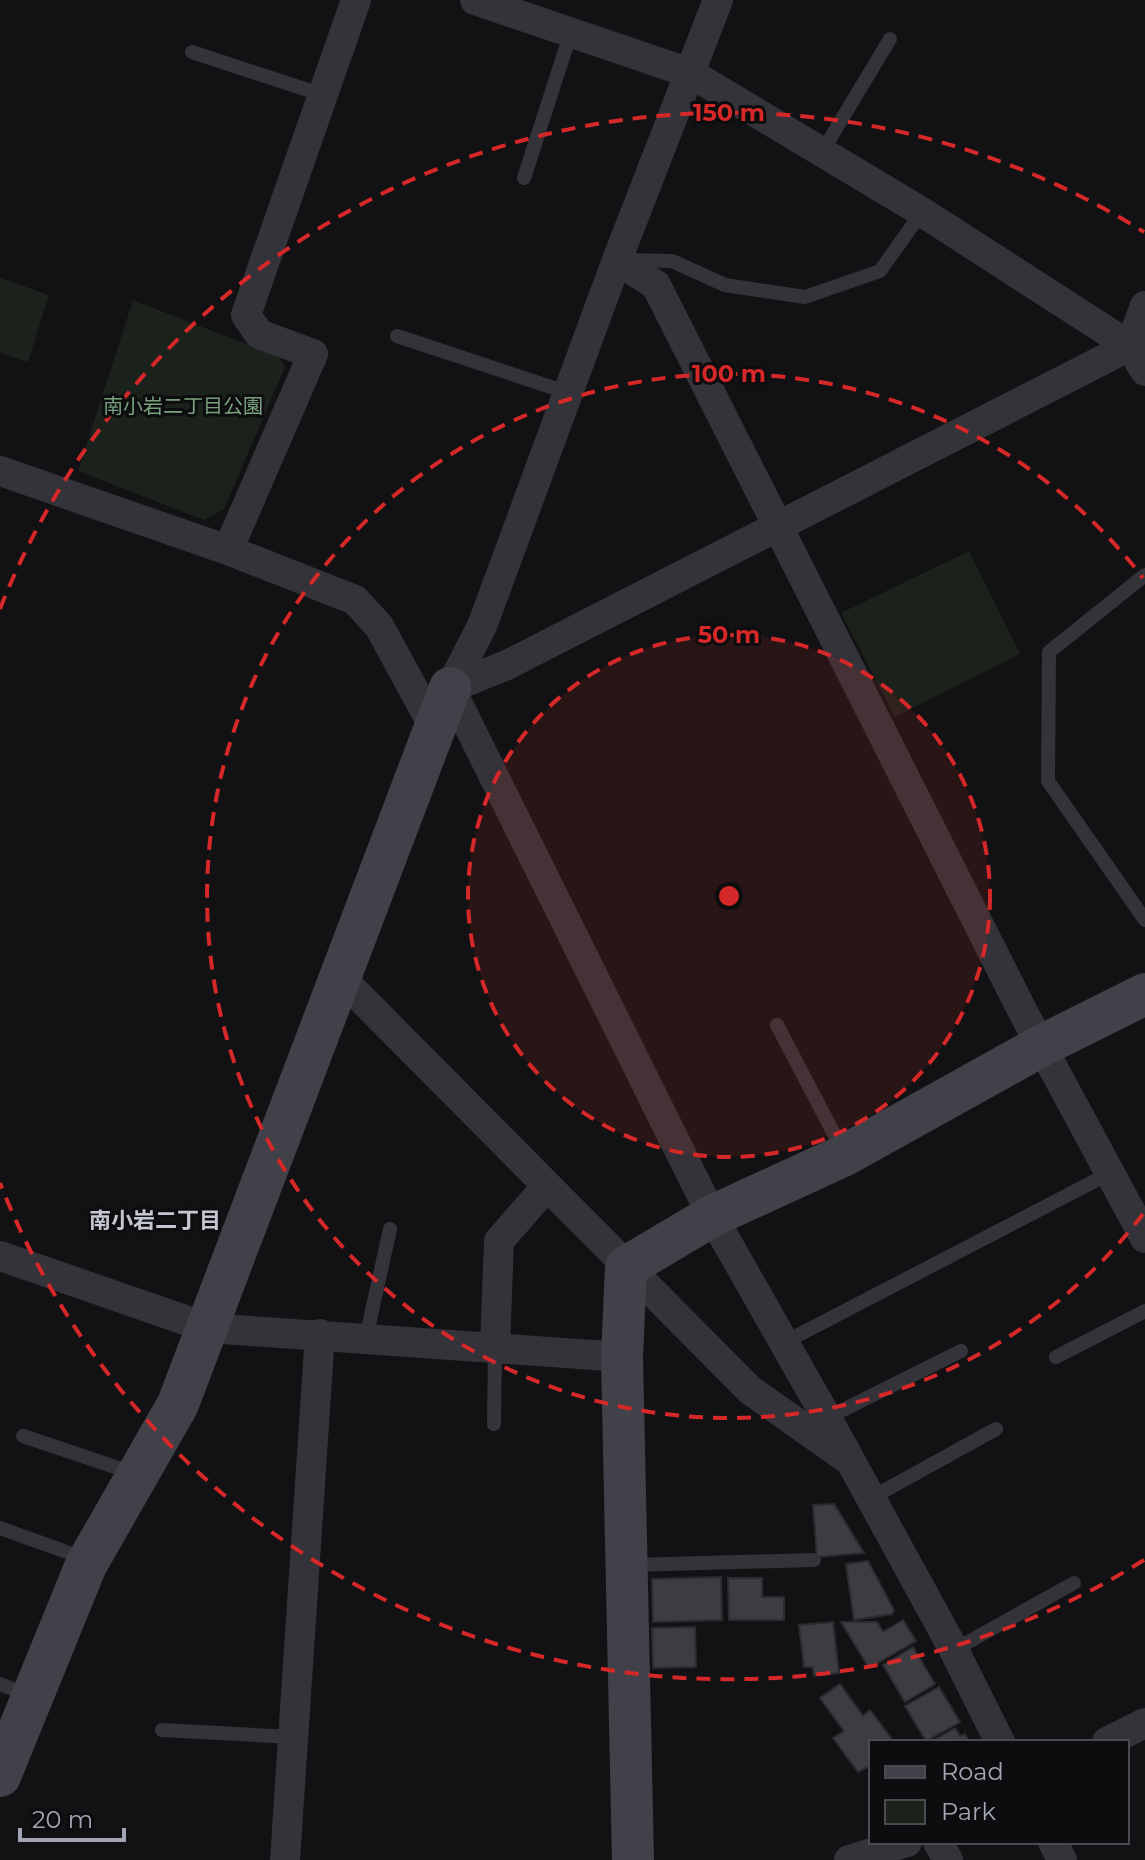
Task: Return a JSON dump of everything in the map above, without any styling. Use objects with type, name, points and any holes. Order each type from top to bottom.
[{"type":"street","points":[[228,550],[313,354],[259,334],[246,315],[356,0]]},
{"type":"street","points":[[477,0],[690,73],[922,212],[1137,358]]},
{"type":"street","points":[[0,1776],[16,1690],[178,1404],[450,688],[482,626],[617,260],[718,0]]},
{"type":"street","points":[[617,260],[656,285],[1041,1046],[1112,1172],[1145,1238]]},
{"type":"street","points":[[1137,358],[1145,306]]},
{"type":"street","points":[[450,688],[507,665],[778,525],[1137,358]]},
{"type":"street","points":[[2,479],[228,550],[355,600],[379,626],[435,729]]},
{"type":"street","points":[[450,688],[712,1216],[852,1463],[954,1650],[999,1740]]},
{"type":"street","points":[[341,978],[750,1390],[852,1463]]},
{"type":"street","points":[[626,1267],[712,1216],[845,1155],[1041,1046],[1145,994]]},
{"type":"street","points":[[495,1348],[499,1241],[547,1186]]},
{"type":"street","points":[[0,1256],[208,1328],[622,1357]]},
{"type":"street","points":[[626,1267],[622,1357],[633,1860]]},
{"type":"street","points":[[285,1860],[320,1334]]},
{"type":"street","points":[[1111,1740],[1145,1723]]},
{"type":"street","points":[[849,1860],[901,1844]]},
{"type":"lane","points":[[524,178],[571,32]]},
{"type":"lane","points":[[822,152],[890,39]]},
{"type":"lane","points":[[192,52],[323,95]]},
{"type":"lane","points":[[617,260],[672,261],[725,285],[805,297],[880,271],[922,212]]},
{"type":"lane","points":[[397,336],[569,393]]},
{"type":"lane","points":[[1145,575],[1049,652],[1048,781],[1145,920]]},
{"type":"lane","points":[[777,1025],[845,1155]]},
{"type":"lane","points":[[785,1342],[1112,1172]]},
{"type":"lane","points":[[366,1338],[390,1229]]},
{"type":"lane","points":[[1056,1357],[1145,1311]]},
{"type":"lane","points":[[494,1424],[495,1348]]},
{"type":"lane","points":[[827,1418],[961,1351]]},
{"type":"lane","points":[[871,1498],[996,1429]]},
{"type":"lane","points":[[23,1436],[137,1474]]},
{"type":"lane","points":[[0,1528],[89,1559]]},
{"type":"lane","points":[[627,1565],[814,1560]]},
{"type":"lane","points":[[954,1650],[1074,1583]]},
{"type":"lane","points":[[162,1730],[293,1737]]},
{"type":"green space","points":[[0,278],[49,295],[28,362],[0,353]]},
{"type":"green space","name":"南小岩二丁目公園","points":[[133,300],[279,357],[285,367],[224,509],[204,520],[78,471]]},
{"type":"green space","points":[[969,551],[1020,654],[895,717],[841,613]]},
{"type":"building","points":[[834,1504],[864,1553],[817,1557],[813,1505]]},
{"type":"building","points":[[868,1561],[894,1610],[892,1614],[854,1620],[846,1564]]},
{"type":"building","points":[[721,1577],[722,1620],[653,1622],[652,1579]]},
{"type":"building","points":[[728,1578],[762,1578],[762,1597],[784,1597],[784,1620],[729,1620]]},
{"type":"building","points":[[903,1620],[916,1641],[869,1668],[841,1622],[877,1622],[883,1632]]},
{"type":"building","points":[[833,1622],[839,1673],[814,1676],[813,1667],[804,1667],[799,1625]]},
{"type":"building","points":[[695,1627],[696,1667],[653,1668],[652,1628]]},
{"type":"building","points":[[913,1647],[935,1684],[905,1702],[883,1665]]},
{"type":"building","points":[[840,1684],[863,1716],[870,1710],[892,1740],[869,1740],[869,1766],[858,1772],[833,1738],[844,1731],[820,1698]]},
{"type":"building","points":[[939,1687],[960,1722],[925,1740],[905,1706]]},
{"type":"building","points":[[955,1728],[960,1736],[965,1734],[968,1740],[934,1740]]},
{"type":"district","name":"南小岩二丁目","points":[[155,1220]]}]
